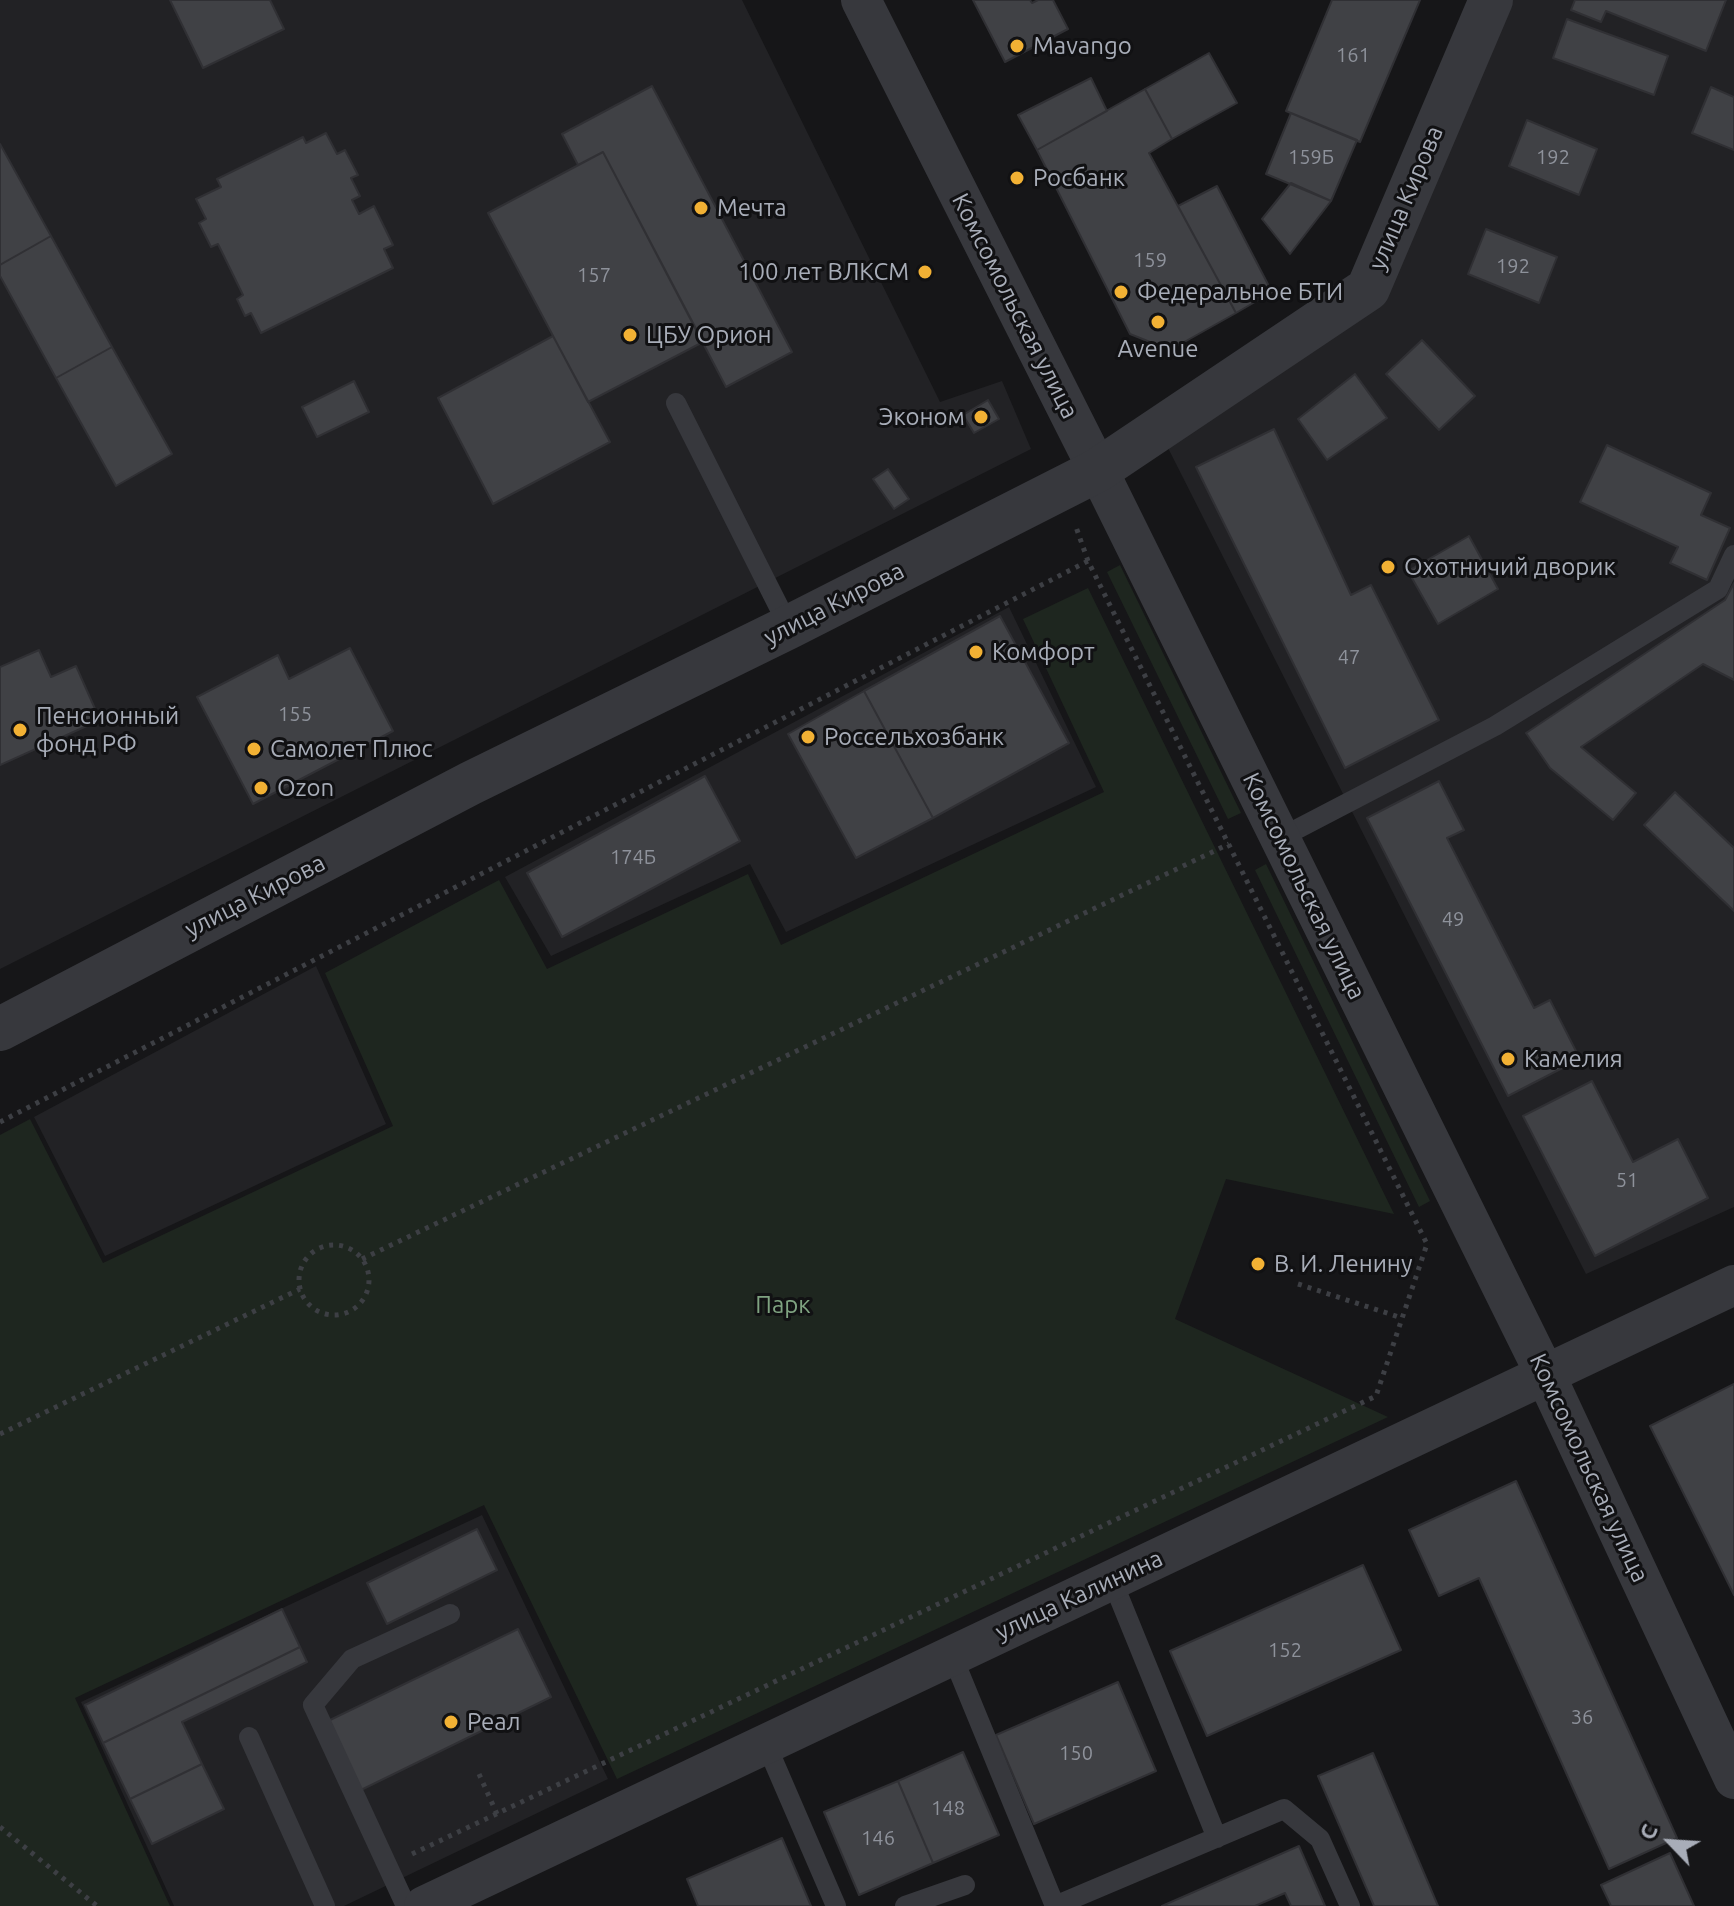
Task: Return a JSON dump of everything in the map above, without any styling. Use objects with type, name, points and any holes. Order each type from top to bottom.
[{"type":"street","name":"Комсомольская улица","points":[[861,0],[1098,470],[1545,1374],[1734,1779]]},
{"type":"street","name":"улица Кирова","points":[[0,1029],[471,783],[789,627],[1098,470],[1368,289],[1491,0]]},
{"type":"street","name":"улица Калинина","points":[[424,1906],[472,1896],[766,1744],[1734,1285]]},
{"type":"lane","points":[[676,403],[789,627]]},
{"type":"lane","points":[[1280,838],[1495,726],[1718,589],[1734,555]]},
{"type":"lane","points":[[1112,1580],[1217,1838]]},
{"type":"lane","points":[[406,1906],[313,1705],[352,1659],[450,1614]]},
{"type":"lane","points":[[952,1655],[1055,1906],[1284,1809],[1320,1839],[1350,1906]]},
{"type":"lane","points":[[249,1737],[325,1906]]},
{"type":"lane","points":[[766,1744],[836,1906]]},
{"type":"lane","points":[[905,1906],[965,1885]]},
{"type":"path","points":[[0,1122],[1088,561],[1427,1244],[1376,1396],[387,1866]]},
{"type":"path","points":[[362,1259],[1229,844]]},
{"type":"path","points":[[339,1244],[352,1249],[362,1259],[368,1272],[368,1285],[355,1309],[328,1315],[304,1301],[298,1274],[313,1251],[326,1245],[339,1244]]},
{"type":"path","points":[[1298,1284],[1402,1318]]},
{"type":"path","points":[[0,1434],[300,1289]]},
{"type":"path","points":[[479,1774],[497,1814]]},
{"type":"path","points":[[0,1827],[97,1906]]},
{"type":"shaded area","points":[[0,0],[742,0],[940,402],[1002,381],[1031,449],[0,969]]},
{"type":"shaded area","points":[[1510,0],[1734,0],[1734,1207],[1586,1274],[1167,446],[1384,295]]},
{"type":"shaded area","points":[[1009,607],[1096,787],[786,932],[750,864],[551,956],[505,877]]},
{"type":"shaded area","points":[[316,966],[386,1124],[105,1256],[34,1117]]},
{"type":"shaded area","points":[[482,1515],[608,1779],[344,1906],[174,1906],[81,1702]]},
{"type":"green space","points":[[1120,565],[1241,813],[1228,819],[1107,572]]},
{"type":"green space","name":"Парк","points":[[1088,588],[1394,1214],[1226,1179],[1175,1319],[1388,1417],[617,1779],[484,1505],[75,1698],[170,1906],[0,1906],[0,1135],[30,1119],[103,1263],[393,1126],[325,973],[499,880],[547,969],[748,874],[781,945],[1104,792],[1023,619]]},
{"type":"green space","points":[[1266,864],[1430,1201],[1419,1207],[1255,870]]},
{"type":"building","points":[[170,0],[270,0],[284,29],[203,68]]},
{"type":"building","name":"Mavango","points":[[973,0],[1030,0],[1032,3],[1053,0],[1068,29],[1005,62]]},
{"type":"building","points":[[1332,0],[1420,0],[1360,142],[1286,111]]},
{"type":"building","points":[[1575,0],[1726,0],[1706,51],[1606,11],[1601,22],[1571,10]]},
{"type":"building","points":[[1567,19],[1668,56],[1654,95],[1553,58]]},
{"type":"building","points":[[1209,53],[1237,103],[1172,139],[1145,89]]},
{"type":"building","points":[[1091,78],[1107,111],[1037,150],[1018,115]]},
{"type":"building","points":[[652,86],[792,352],[726,387],[603,152],[578,165],[562,134]]},
{"type":"building","points":[[1711,87],[1734,97],[1734,150],[1692,133]]},
{"type":"building","points":[[1145,89],[1172,139],[1149,153],[1236,313],[1170,350],[1130,334],[1037,150]]},
{"type":"building","points":[[1291,113],[1357,140],[1331,201],[1266,174]]},
{"type":"building","points":[[1527,120],[1597,149],[1579,195],[1509,166]]},
{"type":"building","points":[[326,133],[337,154],[345,150],[358,175],[351,178],[360,196],[352,200],[359,214],[374,206],[393,245],[384,249],[393,268],[261,333],[251,313],[245,316],[237,299],[243,295],[218,244],[211,247],[199,223],[206,219],[196,199],[221,187],[217,179],[303,137],[306,143]]},
{"type":"building","points":[[0,144],[51,236],[0,265]]},
{"type":"building","points":[[603,152],[703,342],[588,402],[488,213]]},
{"type":"building","points":[[1291,183],[1331,201],[1290,254],[1262,219]]},
{"type":"building","points":[[1217,186],[1272,292],[1236,313],[1178,206]]},
{"type":"building","points":[[1486,229],[1557,257],[1539,303],[1468,274]]},
{"type":"building","points":[[51,236],[112,347],[56,378],[0,276],[0,265]]},
{"type":"building","points":[[553,336],[610,442],[493,504],[438,398]]},
{"type":"building","points":[[1422,340],[1475,396],[1439,430],[1386,374]]},
{"type":"building","points":[[112,347],[172,454],[116,486],[56,378]]},
{"type":"building","points":[[1355,374],[1387,418],[1327,460],[1298,419]]},
{"type":"building","points":[[354,381],[369,412],[317,437],[302,407]]},
{"type":"building","name":"Эконом","points":[[988,400],[999,419],[974,433],[963,415]]},
{"type":"building","points":[[1274,429],[1351,595],[1371,585],[1439,720],[1345,768],[1196,467]]},
{"type":"building","points":[[1607,445],[1711,493],[1701,515],[1730,528],[1707,580],[1670,563],[1678,547],[1580,502]]},
{"type":"building","points":[[888,469],[909,499],[894,509],[873,479]]},
{"type":"building","points":[[1469,536],[1498,589],[1438,624],[1408,571]]},
{"type":"building","points":[[1734,583],[1734,680],[1703,664],[1581,747],[1636,793],[1613,820],[1550,768],[1526,733],[1725,600]]},
{"type":"building","points":[[1000,616],[1069,743],[933,818],[864,691]]},
{"type":"building","points":[[350,648],[393,731],[253,804],[197,697],[278,655],[289,679]]},
{"type":"building","points":[[39,650],[51,677],[76,666],[100,720],[0,765],[0,667]]},
{"type":"building","points":[[864,691],[933,818],[856,858],[788,734]]},
{"type":"building","points":[[705,776],[740,841],[562,937],[527,873]]},
{"type":"building","points":[[1439,781],[1464,830],[1447,838],[1534,1008],[1550,1000],[1580,1059],[1508,1096],[1367,818]]},
{"type":"building","points":[[1675,792],[1734,848],[1734,911],[1644,825]]},
{"type":"building","points":[[1592,1081],[1633,1162],[1678,1139],[1708,1198],[1595,1256],[1523,1116]]},
{"type":"building","points":[[1734,1384],[1734,1595],[1650,1426]]},
{"type":"building","points":[[1516,1481],[1677,1838],[1609,1869],[1479,1578],[1439,1596],[1409,1530]]},
{"type":"building","points":[[477,1529],[497,1570],[387,1624],[367,1583]]},
{"type":"building","points":[[1363,1565],[1401,1650],[1207,1736],[1170,1651]]},
{"type":"building","points":[[282,1609],[300,1647],[103,1743],[85,1705]]},
{"type":"building","points":[[518,1629],[551,1697],[361,1790],[328,1721]]},
{"type":"building","points":[[300,1647],[307,1662],[182,1722],[202,1764],[130,1799],[103,1743]]},
{"type":"building","points":[[1118,1682],[1156,1771],[1034,1824],[996,1735]]},
{"type":"building","points":[[963,1752],[999,1835],[933,1863],[898,1781]]},
{"type":"building","points":[[1373,1753],[1438,1906],[1374,1906],[1318,1776]]},
{"type":"building","points":[[202,1764],[224,1809],[152,1844],[130,1799]]},
{"type":"building","points":[[898,1781],[933,1863],[859,1895],[824,1812]]},
{"type":"building","points":[[782,1838],[811,1906],[698,1906],[687,1879]]},
{"type":"building","points":[[1299,1846],[1325,1906],[1291,1906],[1285,1893],[1255,1906],[1162,1906]]},
{"type":"building","points":[[1670,1853],[1694,1906],[1611,1906],[1601,1885]]},
{"type":"place","name":"Mavango","points":[[1017,46]]},
{"type":"place","name":"Росбанк","points":[[1017,178]]},
{"type":"place","name":"Мечта","points":[[701,208]]},
{"type":"place","name":"100 лет ВЛКСМ","points":[[925,272]]},
{"type":"place","name":"Федеральное БТИ","points":[[1121,292]]},
{"type":"place","name":"Avenue","points":[[1158,322]]},
{"type":"place","name":"ЦБУ Орион","points":[[630,335]]},
{"type":"place","name":"Эконом","points":[[981,417]]},
{"type":"place","name":"Охотничий дворик","points":[[1388,567]]},
{"type":"place","name":"Комфорт","points":[[976,652]]},
{"type":"place","name":"Пенсионный фонд РФ","points":[[20,730]]},
{"type":"place","name":"Россельхозбанк","points":[[808,737]]},
{"type":"place","name":"Самолет Плюс","points":[[254,749]]},
{"type":"place","name":"Ozon","points":[[261,788]]},
{"type":"place","name":"Камелия","points":[[1508,1059]]},
{"type":"place","name":"В. И. Ленину","points":[[1258,1264]]},
{"type":"place","name":"Реал","points":[[451,1722]]}]
